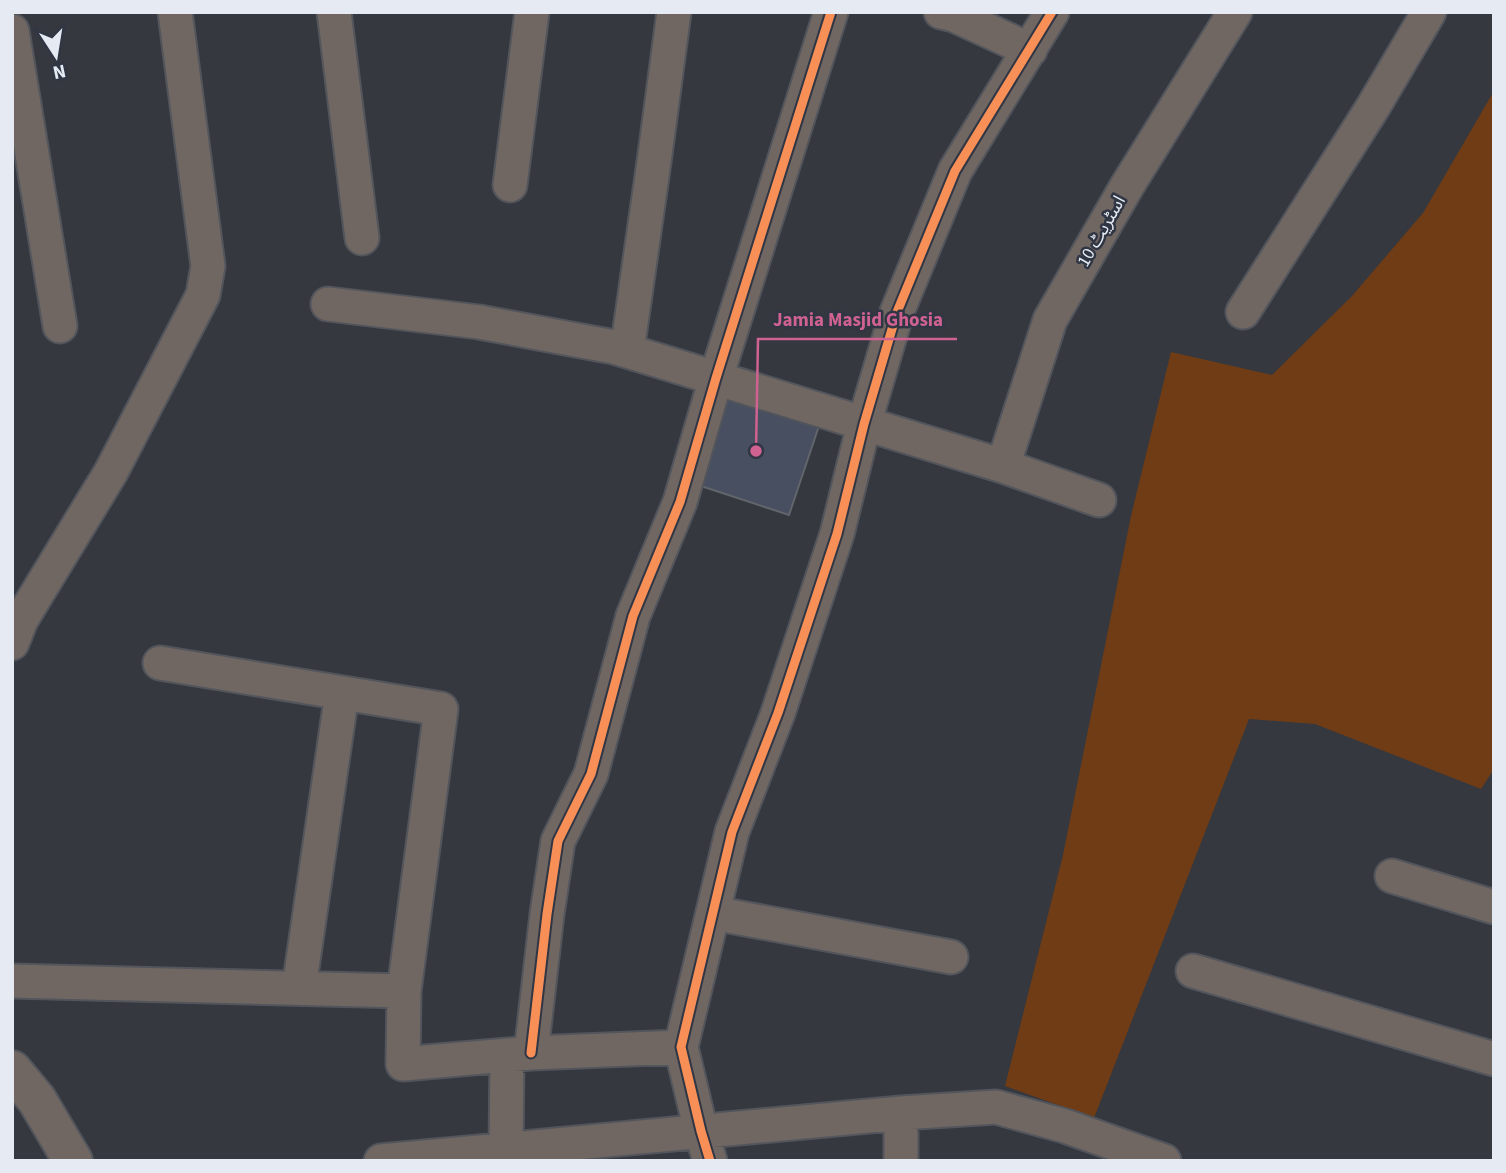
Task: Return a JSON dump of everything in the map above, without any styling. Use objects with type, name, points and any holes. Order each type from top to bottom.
[{"type":"street","points":[[12,642],[21,620],[111,472],[203,295],[208,266],[176,12]]},
{"type":"street","points":[[334,12],[362,239]]},
{"type":"street","points":[[510,185],[532,12]]},
{"type":"street","points":[[627,351],[674,12]]},
{"type":"street","points":[[506,1149],[519,1054],[547,914],[558,841],[591,774],[633,616],[680,502],[716,378],[831,12]]},
{"type":"street","points":[[941,12],[954,15],[1030,50]]},
{"type":"street","points":[[705,1146],[681,1047],[732,832],[778,713],[837,534],[864,424],[897,312],[956,171],[1052,12]]},
{"type":"street","name":"اسٹریٹ 10","points":[[1003,466],[1050,320],[1127,186],[1235,12]]},
{"type":"street","points":[[1243,312],[1373,107],[1429,12]]},
{"type":"street","points":[[12,31],[60,326]]},
{"type":"street","points":[[328,304],[479,322],[614,347],[1003,466],[1099,500]]},
{"type":"street","points":[[160,663],[441,709],[404,991],[403,1064],[519,1054],[681,1047]]},
{"type":"street","points":[[299,988],[342,693]]},
{"type":"street","points":[[1392,876],[1494,906]]},
{"type":"street","points":[[713,913],[951,957]]},
{"type":"street","points":[[1193,971],[1494,1059]]},
{"type":"street","points":[[12,981],[404,991]]},
{"type":"street","points":[[12,1070],[37,1100],[74,1161]]},
{"type":"street","points":[[381,1161],[447,1158],[506,1149],[616,1150],[705,1146],[901,1113],[996,1107],[1065,1126],[1164,1161]]},
{"type":"street","points":[[901,1113],[901,1161]]},
{"type":"shaded area","points":[[1494,91],[1494,769],[1481,789],[1315,724],[1249,719],[1094,1118],[1005,1086],[1063,855],[1131,516],[1171,352],[1272,375],[1352,296],[1423,213]]},
{"type":"building","points":[[724,388],[821,420],[789,515],[692,483]]},
{"type":"cycle path","points":[[531,1053],[558,841],[591,774],[633,616],[680,502],[716,378],[831,12]]},
{"type":"cycle path","points":[[710,1161],[681,1047],[732,832],[778,713],[837,534],[864,424],[897,312],[955,171],[1052,12]]},
{"type":"place","name":"Jamia Masjid Ghosia","points":[[756,451]]}]
